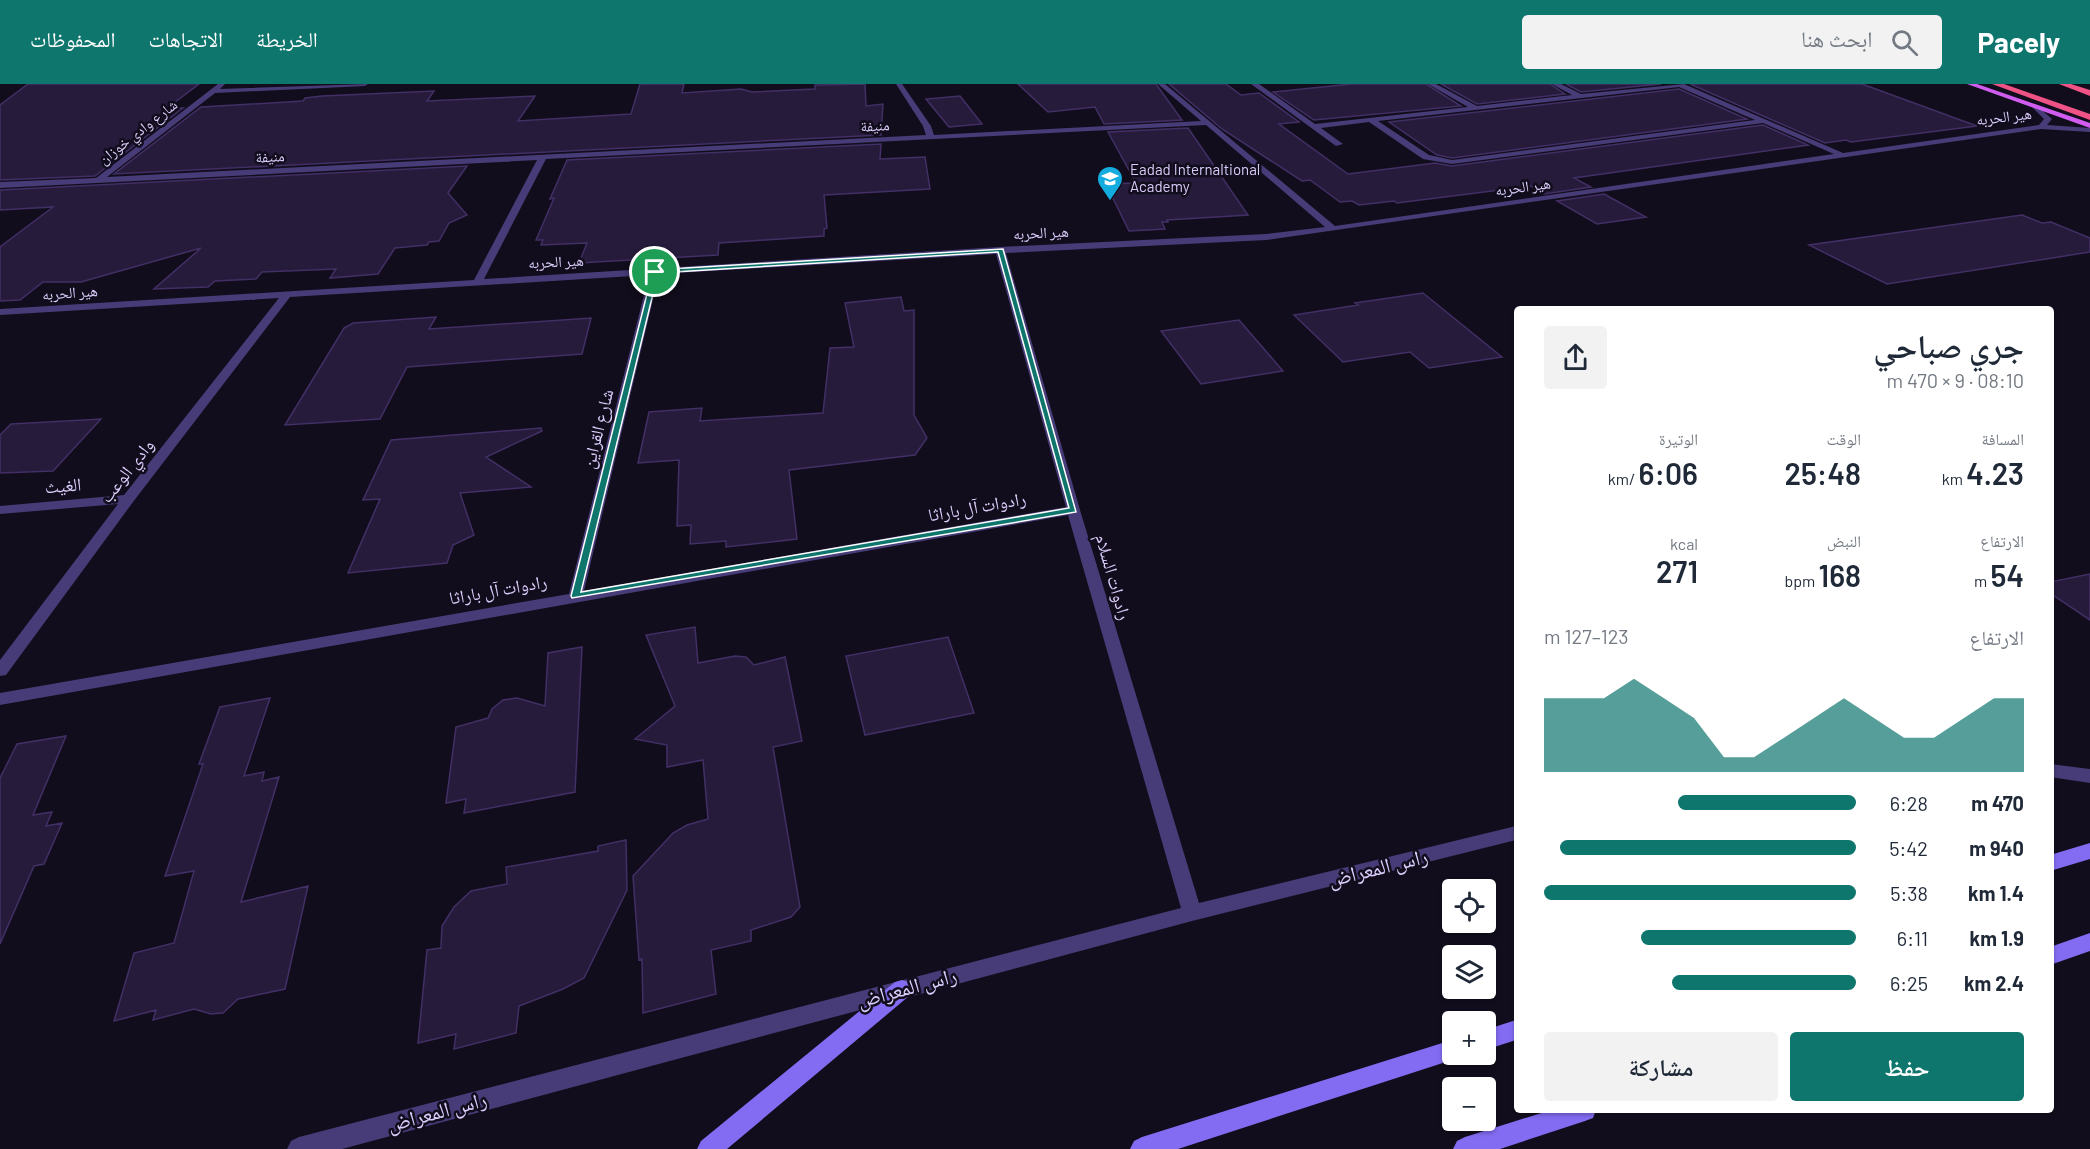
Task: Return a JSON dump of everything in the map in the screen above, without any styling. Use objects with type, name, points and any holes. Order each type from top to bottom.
[{"type":"highway","points":[[1996,84],[2090,117]]},
{"type":"highway","points":[[2017,84],[2090,107]]},
{"type":"highway","points":[[2063,84],[2090,93]]},
{"type":"main road","points":[[1970,84],[2090,126]]},
{"type":"street","name":"شارع وادي خوزان","points":[[98,180],[222,84]]},
{"type":"street","points":[[214,91],[365,84]]},
{"type":"street","points":[[899,84],[927,126],[931,138]]},
{"type":"street","points":[[1161,84],[1210,123],[1332,229]]},
{"type":"street","points":[[1254,84],[1339,144]]},
{"type":"street","points":[[1431,84],[1476,108]]},
{"type":"street","points":[[1555,84],[1581,96]]},
{"type":"street","points":[[1314,126],[1679,85],[1841,155]]},
{"type":"street","name":"هير الحربه","points":[[2035,106],[2048,119],[2041,127]]},
{"type":"street","points":[[1371,120],[1426,157],[1452,162],[1764,121]]},
{"type":"street","name":"منيفة","points":[[0,185],[1210,123]]},
{"type":"street","name":"هير الحربه","points":[[0,312],[1000,250],[1266,237],[2041,127],[2090,130]]},
{"type":"street","points":[[478,282],[542,159]]},
{"type":"street","name":"رادوات السلام","points":[[1000,250],[1073,510],[1192,913]]},
{"type":"street","name":"شارع القراين","points":[[576,596],[655,272]]},
{"type":"street","name":"وادي الوعب","points":[[0,671],[128,499],[287,294]]},
{"type":"street","name":"الغيث","points":[[0,510],[128,499]]},
{"type":"street","name":"رادوات آل باراثا","points":[[0,699],[1073,510]]},
{"type":"street","points":[[2054,771],[2090,776]]},
{"type":"street","name":"راس المعراض","points":[[299,1149],[1192,913],[1514,833]]},
{"type":"street","points":[[2054,862],[2090,851]]},
{"type":"street","points":[[2054,955],[2090,942]]},
{"type":"street","points":[[710,1149],[902,989]]},
{"type":"street","points":[[1496,1036],[1514,1031]]},
{"type":"street","points":[[1142,1149],[1442,1053]]},
{"type":"street","points":[[1465,1149],[1576,1113]]},
{"type":"building","points":[[28,84],[199,84],[166,109],[183,108],[95,176],[0,180],[0,105]]},
{"type":"building","points":[[640,84],[684,84],[682,93],[741,89],[752,92],[815,89],[815,85],[865,84],[866,106],[883,104],[881,135],[114,174],[201,107],[303,101],[305,98],[322,96],[434,91],[427,101],[535,96],[518,121],[631,114]]},
{"type":"building","points":[[1018,84],[1156,84],[1182,120],[1104,124],[1095,107],[1048,112]]},
{"type":"building","points":[[1169,84],[1226,84],[1241,95],[1259,93],[1299,122],[1279,124],[1348,174],[1435,163],[1452,166],[1763,125],[1808,145],[1574,178],[1591,187],[1544,194],[1531,186],[1397,203],[1394,201],[1359,205],[1352,201],[1340,202],[1310,180],[1302,181],[1222,129]]},
{"type":"building","points":[[1351,84],[1426,84],[1461,106],[1314,120],[1273,92]]},
{"type":"building","points":[[1441,84],[1550,84],[1565,94],[1477,104]]},
{"type":"building","points":[[1566,84],[1661,84],[1581,92]]},
{"type":"building","points":[[1690,84],[1862,84],[1977,126],[1851,142],[1846,140],[1825,143]]},
{"type":"building","points":[[1679,89],[1747,119],[1452,158],[1437,155],[1389,122]]},
{"type":"building","points":[[960,96],[982,124],[949,127],[926,99]]},
{"type":"building","points":[[1188,128],[1248,215],[1167,220],[1168,222],[1162,222],[1165,229],[1129,231],[1106,184],[1136,183],[1108,132]]},
{"type":"building","points":[[881,144],[880,159],[925,157],[930,189],[824,195],[827,228],[824,229],[824,236],[719,243],[718,255],[579,263],[587,243],[541,245],[543,240],[536,240],[567,160]]},
{"type":"building","points":[[467,166],[448,193],[467,215],[449,223],[439,241],[429,242],[427,245],[395,248],[378,274],[330,278],[336,269],[262,272],[256,279],[215,281],[208,287],[154,289],[201,248],[81,282],[43,282],[20,300],[0,301],[0,247],[53,207],[0,210],[0,190]]},
{"type":"building","points":[[1604,194],[1646,217],[1597,224],[1557,201]]},
{"type":"building","points":[[2022,215],[2042,223],[2051,222],[2090,238],[2090,252],[1887,284],[1809,245]]},
{"type":"building","points":[[1423,293],[1502,357],[1429,368],[1410,352],[1343,362],[1294,315],[1358,305],[1355,303]]},
{"type":"building","points":[[901,297],[904,311],[914,310],[914,415],[927,438],[915,455],[789,470],[797,539],[726,547],[726,541],[690,544],[691,525],[677,526],[679,460],[638,463],[649,412],[702,408],[700,421],[823,413],[830,348],[854,347],[845,303]]},
{"type":"building","points":[[436,317],[429,329],[591,318],[582,354],[407,367],[380,419],[285,425],[344,328],[353,323]]},
{"type":"building","points":[[1239,320],[1283,371],[1201,384],[1161,331]]},
{"type":"building","points":[[101,419],[53,471],[0,473],[0,435],[11,424]]},
{"type":"building","points":[[541,428],[542,431],[486,457],[531,487],[460,493],[474,535],[453,545],[447,563],[348,573],[380,499],[363,500],[391,440]]},
{"type":"building","points":[[2090,574],[2090,620],[2054,596],[2054,581]]},
{"type":"building","points":[[695,627],[698,663],[735,656],[746,657],[754,665],[785,657],[802,741],[773,747],[800,907],[791,917],[751,930],[751,941],[711,950],[716,994],[643,1013],[642,959],[639,960],[633,876],[673,833],[687,825],[708,819],[703,760],[667,767],[667,745],[635,739],[675,706],[646,635]]},
{"type":"building","points":[[948,637],[974,713],[865,735],[846,656]]},
{"type":"building","points":[[582,647],[575,792],[464,813],[466,799],[446,803],[456,727],[488,718],[492,709],[503,700],[517,698],[545,706],[548,653]]},
{"type":"building","points":[[270,698],[244,776],[264,772],[262,781],[279,777],[241,902],[308,886],[285,989],[238,999],[223,1013],[211,1014],[194,1009],[153,1020],[156,1010],[114,1021],[134,953],[174,943],[194,871],[165,876],[203,764],[199,764],[220,707]]},
{"type":"building","points":[[66,736],[33,815],[52,812],[46,826],[62,823],[44,864],[34,866],[0,944],[0,778],[17,744]]},
{"type":"building","points":[[626,840],[627,890],[584,978],[519,1006],[516,1033],[454,1049],[456,1034],[418,1043],[427,950],[441,948],[442,926],[454,907],[471,891],[507,884],[506,867],[598,851],[598,846]]},
{"type":"place","name":"Eadad Internaltional Academy","points":[[1110,202]]},
{"type":"route","points":[[1000,250],[1073,510],[576,596],[655,272],[1000,250]]}]
